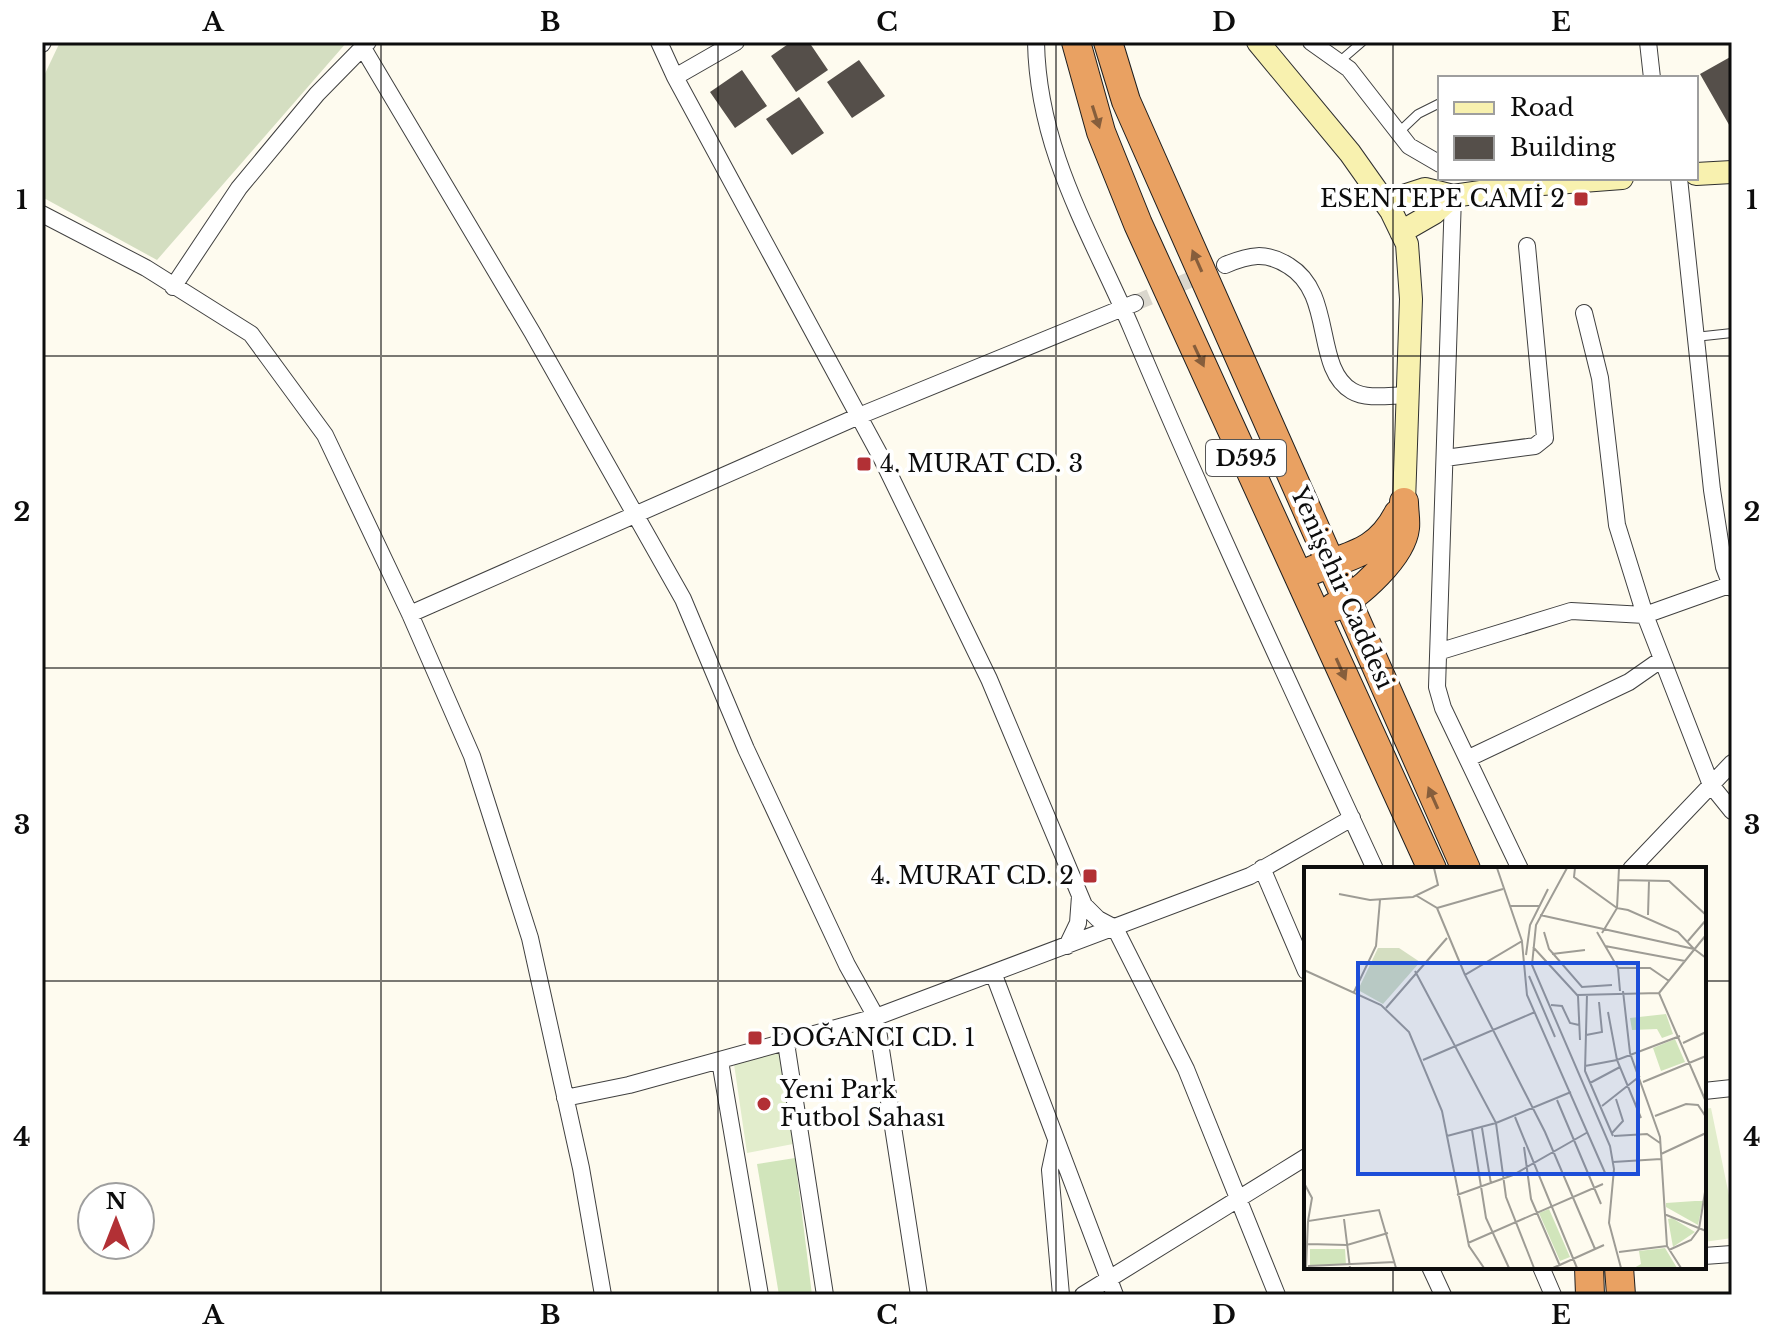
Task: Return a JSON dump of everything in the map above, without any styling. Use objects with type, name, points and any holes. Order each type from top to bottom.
[{"type":"highway","name":"Yenişehir Caddesi","points":[[1076,42],[1101,132],[1138,224],[1431,867]]},
{"type":"highway","name":"Yenişehir Caddesi","points":[[1108,42],[1126,101],[1465,867]]},
{"type":"highway","points":[[1300,575],[1366,550],[1382,540],[1404,502]]},
{"type":"highway","points":[[1317,614],[1347,601],[1380,571],[1405,530],[1404,502]]},
{"type":"highway","points":[[1589,1269],[1590,1295]]},
{"type":"highway","points":[[1619,1269],[1621,1295]]},
{"type":"street","points":[[659,42],[859,416],[989,679],[1084,905],[1098,919],[1115,928],[1186,1069],[1277,1295]]},
{"type":"street","points":[[675,77],[736,42]]},
{"type":"street","points":[[1036,42],[1043,99],[1071,201],[1129,305],[1219,536],[1374,867]]},
{"type":"street","points":[[1258,42],[1350,153],[1385,202],[1407,244],[1411,299],[1404,502]]},
{"type":"street","points":[[1311,42],[1340,61],[1420,155],[1438,163]]},
{"type":"street","points":[[1648,42],[1652,76]]},
{"type":"street","points":[[173,287],[239,188],[317,94],[365,45],[683,599],[746,749],[847,965],[876,1017],[919,1295]]},
{"type":"street","points":[[1698,174],[1732,172]]},
{"type":"street","points":[[1385,202],[1425,189],[1453,196],[1529,185],[1595,180]]},
{"type":"street","points":[[1441,651],[1571,611],[1645,615],[1732,586],[1724,567],[1712,490],[1679,180]]},
{"type":"street","points":[[1401,232],[1434,213],[1453,196]]},
{"type":"street","points":[[1453,196],[1441,651],[1437,687],[1443,708],[1519,867]]},
{"type":"street","points":[[42,214],[146,268],[251,334],[316,422],[410,614],[472,756],[530,938],[603,1295]]},
{"type":"street","points":[[1445,458],[1535,446],[1545,438],[1527,246]]},
{"type":"street","points":[[1225,265],[1248,255],[1263,255],[1296,270],[1316,298],[1332,362],[1341,381],[1353,392],[1408,395]]},
{"type":"street","points":[[410,614],[859,416],[1129,305]]},
{"type":"street","points":[[1584,313],[1600,378],[1617,525],[1645,615],[1711,785],[1732,811]]},
{"type":"street","points":[[1469,758],[1629,682],[1662,659]]},
{"type":"street","points":[[1636,867],[1732,763]]},
{"type":"street","points":[[565,1098],[720,1061],[876,1017],[994,975],[1262,868],[1352,818]]},
{"type":"street","points":[[1262,868],[1304,966]]},
{"type":"street","points":[[1067,946],[1078,923],[1080,895]]},
{"type":"street","points":[[994,975],[1112,1288]]},
{"type":"street","points":[[786,1043],[825,1295]]},
{"type":"street","points":[[720,1061],[760,1295]]},
{"type":"street","points":[[1706,1091],[1732,1088]]},
{"type":"street","points":[[1056,1142],[1050,1170],[1061,1295]]},
{"type":"street","points":[[1083,1295],[1112,1288],[1239,1197],[1304,1158]]},
{"type":"street","points":[[1706,1256],[1732,1254]]},
{"type":"street","points":[[1431,1269],[1443,1295]]},
{"type":"street","points":[[1542,1269],[1553,1295]]},
{"type":"lane","points":[[1340,61],[1362,42]]},
{"type":"lane","points":[[1399,132],[1418,114],[1438,104]]},
{"type":"lane","points":[[1694,337],[1732,333]]},
{"type":"green space","points":[[60,42],[347,42],[157,260],[42,197],[42,80]]},
{"type":"green space","name":"Yeni Park Futbol Sahası","points":[[780,1051],[793,1144],[747,1153],[734,1064]]},
{"type":"green space","points":[[1711,1108],[1732,1210],[1732,1238],[1706,1242],[1706,1109]]},
{"type":"green space","points":[[795,1158],[812,1295],[779,1295],[757,1164]]},
{"type":"building","points":[[791,42],[809,42],[828,70],[796,92],[771,56]]},
{"type":"building","points":[[1732,56],[1732,130],[1700,74]]},
{"type":"building","points":[[859,60],[885,96],[852,118],[827,82]]},
{"type":"building","points":[[742,70],[767,106],[735,128],[710,92]]},
{"type":"building","points":[[799,97],[824,133],[792,155],[766,119]]},
{"type":"tunnel","points":[[1135,303],[1225,265]]},
{"type":"place","name":"ESENTEPE CAMİ 2","points":[[1581,199]]},
{"type":"place","name":"4. MURAT CD. 3","points":[[864,464]]},
{"type":"place","name":"4. MURAT CD. 2","points":[[1090,876]]},
{"type":"place","name":"DOĞANCI CD. 1","points":[[755,1038]]},
{"type":"place","name":"Yeni Park Futbol Sahası","points":[[764,1104]]}]
